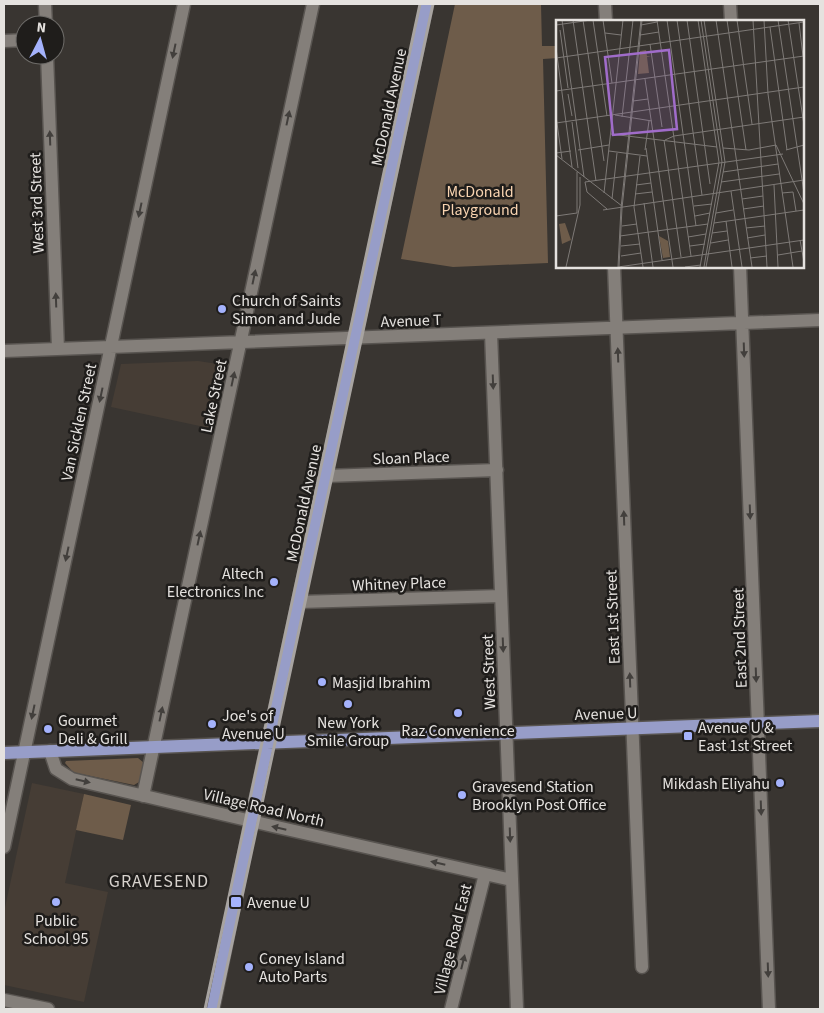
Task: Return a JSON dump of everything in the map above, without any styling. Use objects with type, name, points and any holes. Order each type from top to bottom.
[{"type":"main road","name":"McDonald Avenue","points":[[213,1009],[251,821],[427,4]]},
{"type":"main road","name":"Avenue U","points":[[4,753],[820,721]]},
{"type":"street","name":"Van Sicklen Street","points":[[4,847],[184,4]]},
{"type":"street","name":"Lake Street","points":[[143,796],[313,4]]},
{"type":"street","points":[[605,4],[606,20]]},
{"type":"street","points":[[730,4],[731,20]]},
{"type":"street","name":"West 3rd Street","points":[[47,65],[58,349]]},
{"type":"street","name":"East 1st Street","points":[[614,268],[642,968]]},
{"type":"street","name":"East 2nd Street","points":[[740,268],[769,1009]]},
{"type":"street","name":"Avenue T","points":[[4,351],[820,320]]},
{"type":"street","name":"West Street","points":[[491,333],[517,1009]]},
{"type":"street","name":"Sloan Place","points":[[326,476],[497,470]]},
{"type":"street","name":"Whitney Place","points":[[299,602],[501,596]]},
{"type":"street","name":"Village Road North","points":[[50,751],[56,769],[72,779],[485,874]]},
{"type":"street","name":"Village Road East","points":[[451,1009],[485,874],[512,880]]},
{"type":"street","points":[[4,1000],[48,1009]]},
{"type":"shaded area","points":[[198,361],[218,364],[218,368],[222,369],[209,428],[111,407],[121,364]]},
{"type":"shaded area","name":"Public School 95","points":[[32,783],[84,794],[65,883],[108,892],[84,1002],[4,985],[4,912]]},
{"type":"green space","name":"McDonald Playground","points":[[455,4],[541,4],[542,46],[556,46],[556,58],[543,59],[548,263],[453,267],[401,259]]},
{"type":"green space","points":[[138,758],[144,763],[139,782],[134,785],[76,773],[65,763],[66,761]]},
{"type":"green space","points":[[84,794],[131,805],[123,840],[76,830]]},
{"type":"railway","points":[[205,1009],[420,4]]},
{"type":"railway","points":[[218,1009],[433,4]]},
{"type":"place","name":"Church of Saints Simon and Jude","points":[[222,309]]},
{"type":"place","name":"Altech Electronics Inc","points":[[274,582]]},
{"type":"place","name":"Masjid Ibrahim","points":[[322,682]]},
{"type":"place","name":"New York Smile Group","points":[[348,704]]},
{"type":"place","name":"Raz Convenience","points":[[458,713]]},
{"type":"place","name":"Joe's of Avenue U","points":[[212,724]]},
{"type":"place","name":"Gourmet Deli & Grill","points":[[48,729]]},
{"type":"place","name":"Avenue U & East 1st Street","points":[[688,736]]},
{"type":"place","name":"Mikdash Eliyahu","points":[[780,783]]},
{"type":"place","name":"Gravesend Station Brooklyn Post Office","points":[[462,795]]},
{"type":"place","name":"Public School 95","points":[[56,902]]},
{"type":"place","name":"Avenue U","points":[[236,902]]},
{"type":"place","name":"Coney Island Auto Parts","points":[[249,967]]},
{"type":"district","name":"GRAVESEND","points":[[159,881]]}]
